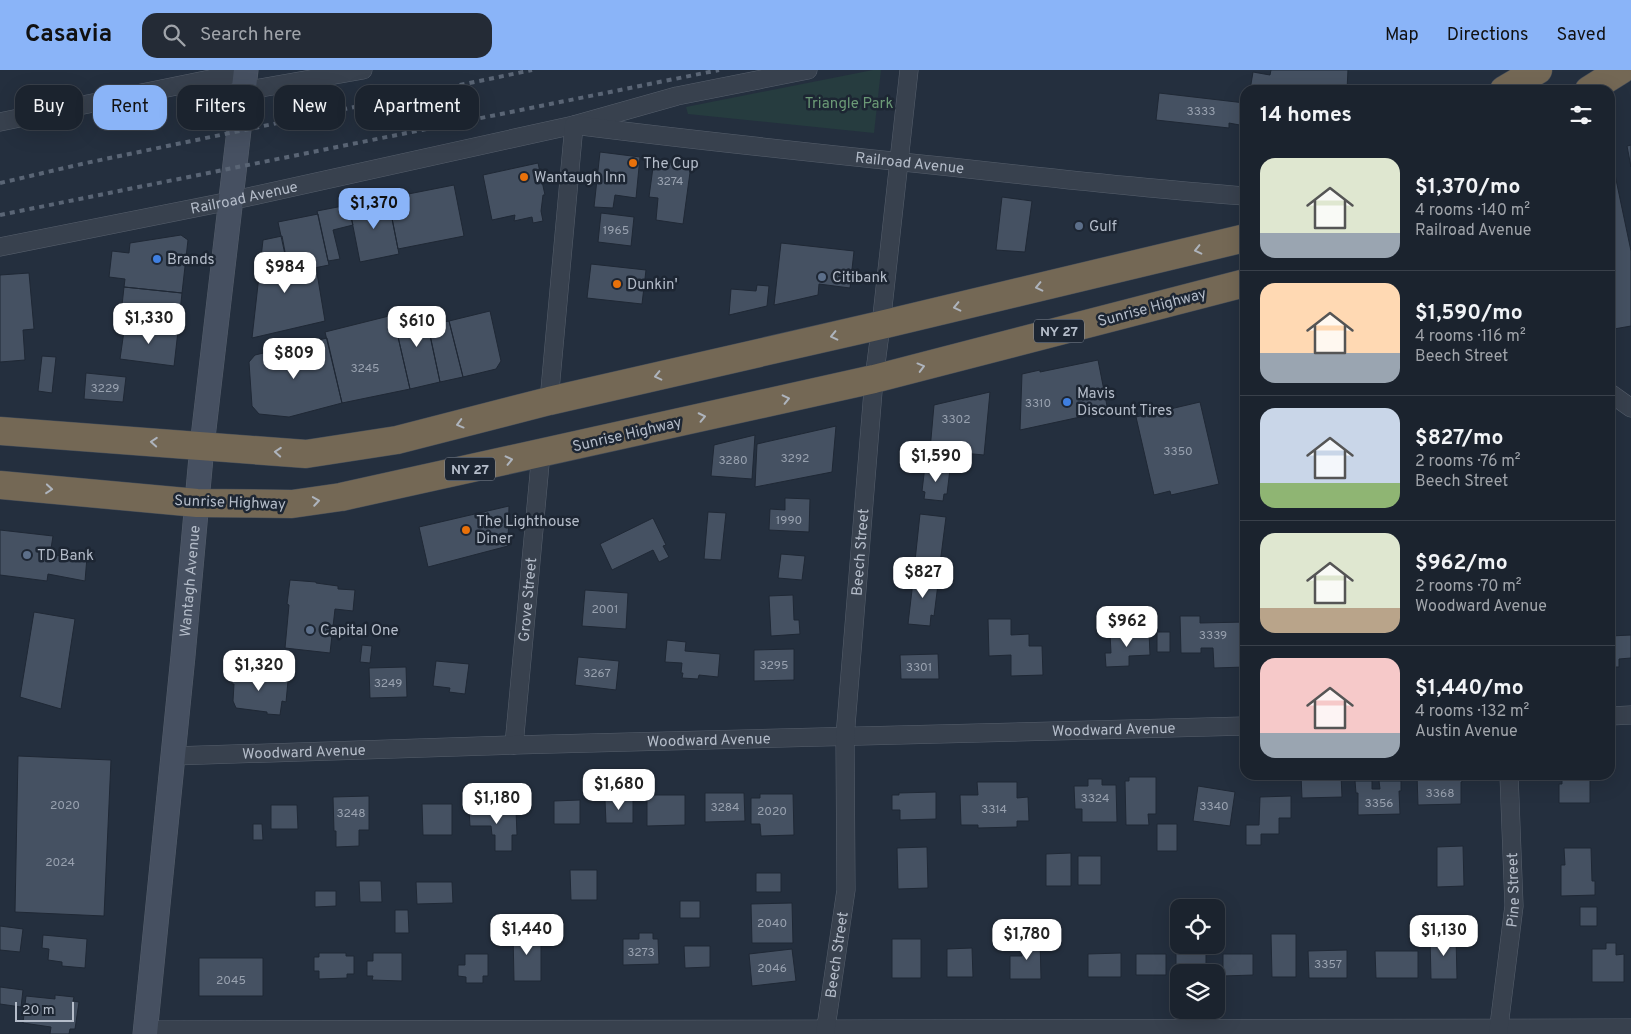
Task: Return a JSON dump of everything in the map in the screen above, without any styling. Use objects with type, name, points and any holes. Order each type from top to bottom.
[{"type":"highway","points":[[1512,85],[1538,70]]},
{"type":"highway","points":[[1597,85],[1621,70]]},
{"type":"highway","points":[[0,431],[306,454],[397,440],[549,400],[881,325],[1240,239]]},
{"type":"highway","name":"Sunrise Highway","points":[[0,485],[197,503],[292,504],[356,494],[874,379],[1240,284]]},
{"type":"main road","name":"Wantagh Avenue","points":[[145,1032],[202,446],[245,78]]},
{"type":"street","points":[[0,122],[245,78],[363,70]]},
{"type":"street","name":"Railroad Avenue","points":[[0,247],[230,201],[574,124],[677,96],[808,70]]},
{"type":"street","name":"Beech Street","points":[[825,1032],[846,890],[845,737],[874,379],[909,70]]},
{"type":"street","points":[[549,400],[574,124]]},
{"type":"street","name":"Railroad Avenue","points":[[574,124],[705,141],[899,162],[1172,191],[1240,196]]},
{"type":"street","points":[[1615,397],[1631,408]]},
{"type":"street","name":"Grove Street","points":[[514,745],[541,453]]},
{"type":"street","points":[[1615,716],[1631,715]]},
{"type":"street","name":"Woodward Avenue","points":[[173,756],[1240,726]]},
{"type":"street","name":"Pine Street","points":[[1498,1031],[1514,906],[1509,780]]},
{"type":"street","points":[[145,1032],[1270,1032],[1498,1031],[1631,1028]]},
{"type":"green space","name":"Triangle Park","points":[[881,70],[874,133],[688,114],[686,107]]},
{"type":"building","points":[[1271,70],[1348,70],[1347,85],[1251,85],[1253,72],[1270,75]]},
{"type":"building","points":[[1159,93],[1240,102],[1240,125],[1229,123],[1229,128],[1156,120]]},
{"type":"building","points":[[1631,145],[1631,167],[1627,146]]},
{"type":"building","points":[[600,152],[640,157],[636,198],[615,195],[613,208],[594,207]]},
{"type":"building","points":[[654,160],[691,165],[683,224],[656,220],[658,198],[649,197]]},
{"type":"building","points":[[538,163],[545,195],[543,195],[541,211],[543,221],[533,223],[532,217],[514,221],[515,215],[492,220],[483,175]]},
{"type":"building","points":[[1615,175],[1631,251],[1631,326],[1615,329]]},
{"type":"building","points":[[454,185],[464,236],[398,249],[388,198]]},
{"type":"building","points":[[1002,197],[1032,201],[1025,252],[996,250]]},
{"type":"building","points":[[388,198],[399,254],[360,262],[349,206]]},
{"type":"building","points":[[348,205],[353,225],[333,230],[340,259],[328,261],[317,211]]},
{"type":"building","points":[[601,213],[634,217],[631,246],[598,242]]},
{"type":"building","points":[[318,214],[329,265],[289,273],[278,222]]},
{"type":"building","points":[[181,235],[188,240],[182,293],[124,287],[125,279],[109,277],[112,251],[129,253],[130,243]]},
{"type":"building","points":[[282,236],[289,273],[316,267],[325,321],[252,338],[263,240]]},
{"type":"building","points":[[781,243],[854,251],[850,288],[819,284],[818,295],[774,305]]},
{"type":"building","name":"Dunkin'","points":[[591,264],[646,270],[642,304],[587,298]]},
{"type":"building","points":[[29,273],[34,329],[23,330],[25,360],[0,362],[0,275]]},
{"type":"building","points":[[757,285],[769,286],[767,306],[729,315],[731,289],[756,291]]},
{"type":"building","points":[[124,287],[182,293],[178,331],[120,324]]},
{"type":"building","points":[[424,308],[440,382],[410,389],[393,315]]},
{"type":"building","points":[[490,311],[501,361],[496,369],[463,377],[449,321]]},
{"type":"building","points":[[393,315],[410,389],[342,403],[325,332]]},
{"type":"building","points":[[449,321],[463,377],[440,382],[428,325]]},
{"type":"building","points":[[125,324],[178,331],[174,366],[120,359]]},
{"type":"building","points":[[327,338],[342,403],[289,417],[259,414],[252,406],[249,362],[255,355]]},
{"type":"building","points":[[42,356],[56,357],[52,393],[38,391]]},
{"type":"building","points":[[1098,360],[1108,411],[1020,430],[1022,374]]},
{"type":"building","points":[[86,373],[126,377],[123,402],[84,399]]},
{"type":"building","points":[[990,392],[984,455],[930,450],[934,405]]},
{"type":"building","points":[[1200,402],[1219,484],[1171,495],[1170,491],[1154,495],[1136,417]]},
{"type":"building","points":[[836,426],[832,472],[755,487],[757,444]]},
{"type":"building","points":[[755,435],[752,479],[711,476],[714,445]]},
{"type":"building","points":[[925,466],[950,469],[947,494],[944,494],[943,501],[924,499],[925,492],[922,491]]},
{"type":"building","points":[[785,498],[810,499],[809,532],[769,530],[770,509],[785,510]]},
{"type":"building","points":[[509,506],[508,546],[428,567],[419,527]]},
{"type":"building","points":[[708,512],[726,513],[721,560],[704,559]]},
{"type":"building","points":[[920,514],[946,517],[940,564],[915,561]]},
{"type":"building","points":[[653,518],[666,545],[663,546],[669,557],[659,562],[653,550],[612,570],[600,544]]},
{"type":"building","name":"TD Bank","points":[[0,530],[53,536],[50,555],[87,557],[85,581],[48,574],[47,581],[0,575]]},
{"type":"building","points":[[781,554],[805,556],[802,580],[778,578]]},
{"type":"building","points":[[914,573],[939,576],[934,616],[931,615],[930,626],[908,624]]},
{"type":"building","name":"Capital One","points":[[290,580],[316,582],[338,586],[338,589],[355,590],[353,611],[335,609],[330,653],[285,648]]},
{"type":"building","points":[[585,590],[628,593],[626,629],[582,626]]},
{"type":"building","points":[[793,595],[794,620],[799,620],[800,634],[771,636],[769,596]]},
{"type":"building","points":[[34,612],[75,619],[61,709],[20,697]]},
{"type":"building","points":[[1180,616],[1200,616],[1200,623],[1240,622],[1240,667],[1214,668],[1213,648],[1201,648],[1201,653],[1181,653]]},
{"type":"building","points":[[988,619],[1011,619],[1011,635],[1029,634],[1029,646],[1042,646],[1043,675],[1011,676],[1011,655],[989,656]]},
{"type":"building","points":[[1149,632],[1150,655],[1129,656],[1129,666],[1106,667],[1105,653],[1111,653],[1110,633]]},
{"type":"building","points":[[1157,632],[1170,632],[1170,652],[1157,652]]},
{"type":"building","points":[[1631,635],[1631,658],[1619,659],[1619,667],[1615,667],[1615,636]]},
{"type":"building","points":[[667,640],[686,642],[685,651],[720,654],[718,677],[699,675],[698,679],[682,678],[682,663],[665,662]]},
{"type":"building","points":[[362,645],[372,646],[370,663],[360,662]]},
{"type":"building","points":[[794,649],[794,680],[754,681],[754,650]]},
{"type":"building","points":[[938,654],[939,679],[901,679],[900,655]]},
{"type":"building","points":[[578,657],[619,661],[616,690],[575,685]]},
{"type":"building","points":[[436,661],[469,664],[465,694],[449,692],[450,688],[433,686]]},
{"type":"building","points":[[406,667],[407,697],[370,698],[369,668]]},
{"type":"building","points":[[233,670],[276,674],[275,679],[288,681],[286,702],[282,701],[280,715],[236,708],[233,701]]},
{"type":"building","points":[[18,756],[111,760],[104,916],[15,912]]},
{"type":"building","points":[[1129,777],[1156,777],[1156,814],[1148,814],[1149,825],[1126,825],[1125,781],[1129,781]]},
{"type":"building","points":[[1088,779],[1102,779],[1102,785],[1116,785],[1117,822],[1082,822],[1082,809],[1075,809],[1074,786],[1088,786]]},
{"type":"building","points":[[1301,780],[1341,780],[1342,797],[1302,798]]},
{"type":"building","points":[[1417,780],[1462,780],[1461,804],[1418,805]]},
{"type":"building","points":[[1562,780],[1590,780],[1590,803],[1559,803],[1559,784],[1562,784]]},
{"type":"building","points":[[1355,781],[1372,781],[1372,789],[1380,789],[1379,781],[1401,781],[1401,791],[1399,791],[1400,814],[1358,815],[1358,793],[1356,793]]},
{"type":"building","points":[[977,782],[1017,782],[1017,798],[1028,797],[1029,821],[1017,821],[1017,827],[978,828],[978,825],[961,825],[960,795],[978,795]]},
{"type":"building","points":[[1198,786],[1235,792],[1230,826],[1193,821]]},
{"type":"building","points":[[936,792],[936,819],[900,820],[900,810],[892,810],[892,795],[899,795],[899,793]]},
{"type":"building","points":[[705,793],[744,793],[745,821],[705,822]]},
{"type":"building","points":[[760,794],[793,794],[794,835],[761,836],[760,824],[751,824],[751,798],[760,798]]},
{"type":"building","points":[[647,795],[685,795],[685,825],[647,826]]},
{"type":"building","points":[[369,796],[369,830],[359,830],[359,846],[336,847],[333,797]]},
{"type":"building","points":[[1291,796],[1291,818],[1279,818],[1279,834],[1261,834],[1261,845],[1246,845],[1246,825],[1259,825],[1260,797]]},
{"type":"building","points":[[633,799],[633,823],[606,823],[605,800]]},
{"type":"building","points":[[580,800],[580,824],[554,824],[554,801]]},
{"type":"building","points":[[422,804],[452,804],[452,835],[423,835]]},
{"type":"building","points":[[271,805],[297,805],[298,829],[271,829]]},
{"type":"building","points":[[469,809],[516,810],[517,835],[512,835],[512,851],[495,851],[495,835],[492,835],[491,826],[470,826]]},
{"type":"building","points":[[253,824],[262,824],[263,840],[253,840]]},
{"type":"building","points":[[1157,824],[1177,824],[1177,851],[1157,851]]},
{"type":"building","points":[[1463,846],[1464,886],[1437,887],[1437,847]]},
{"type":"building","points":[[927,847],[928,888],[898,889],[897,848]]},
{"type":"building","points":[[1564,848],[1591,848],[1592,881],[1595,881],[1595,895],[1561,896],[1561,865],[1565,865]]},
{"type":"building","points":[[1071,853],[1071,886],[1046,886],[1046,854]]},
{"type":"building","points":[[1078,856],[1101,856],[1101,885],[1078,885]]},
{"type":"building","points":[[570,870],[597,870],[597,900],[571,900]]},
{"type":"building","points":[[756,873],[781,873],[781,892],[756,892]]},
{"type":"building","points":[[359,881],[381,881],[382,902],[360,902]]},
{"type":"building","points":[[416,882],[452,882],[453,903],[417,904]]},
{"type":"building","points":[[315,891],[336,891],[336,906],[315,907]]},
{"type":"building","points":[[680,901],[700,901],[700,918],[680,918]]},
{"type":"building","points":[[792,903],[793,943],[752,943],[751,904]]},
{"type":"building","points":[[1580,907],[1597,907],[1597,926],[1580,926]]},
{"type":"building","points":[[395,910],[408,910],[409,933],[395,933]]},
{"type":"building","points":[[0,926],[23,929],[20,952],[0,950]]},
{"type":"building","points":[[541,931],[541,981],[514,981],[513,932]]},
{"type":"building","points":[[639,933],[653,933],[653,939],[658,939],[659,964],[623,965],[623,939],[639,939]]},
{"type":"building","points":[[1271,934],[1296,934],[1296,977],[1272,977]]},
{"type":"building","points":[[43,935],[87,939],[85,968],[62,966],[62,962],[48,960],[49,949],[42,948]]},
{"type":"building","points":[[1430,936],[1456,936],[1457,979],[1431,979]]},
{"type":"building","points":[[1021,938],[1040,938],[1041,979],[1010,979],[1010,956],[1022,956]]},
{"type":"building","points":[[892,939],[921,939],[921,978],[892,978]]},
{"type":"building","points":[[1606,943],[1616,943],[1616,955],[1624,954],[1624,982],[1592,982],[1592,949],[1606,949]]},
{"type":"building","points":[[684,946],[710,946],[710,967],[685,968]]},
{"type":"building","points":[[972,948],[973,977],[947,977],[947,949]]},
{"type":"building","points":[[792,949],[796,981],[752,986],[749,954]]},
{"type":"building","points":[[1347,950],[1347,978],[1309,978],[1308,951]]},
{"type":"building","points":[[1375,951],[1418,951],[1418,978],[1376,978]]},
{"type":"building","points":[[319,953],[346,953],[346,956],[354,956],[354,974],[347,974],[347,978],[319,979],[319,971],[314,971],[314,957],[319,957]]},
{"type":"building","points":[[373,953],[402,953],[402,981],[372,980],[373,976],[367,976],[367,961],[373,961]]},
{"type":"building","points":[[1121,953],[1121,977],[1088,977],[1088,954]]},
{"type":"building","points":[[465,954],[488,954],[488,976],[483,976],[483,983],[466,983],[466,977],[458,976],[458,965],[465,965]]},
{"type":"building","points":[[1136,954],[1166,954],[1166,975],[1136,975]]},
{"type":"building","points":[[1176,954],[1206,954],[1206,964],[1176,964]]},
{"type":"building","points":[[1223,954],[1253,954],[1253,975],[1225,976],[1225,964],[1223,964]]},
{"type":"building","points":[[199,958],[263,958],[263,996],[199,996]]},
{"type":"building","points":[[0,987],[23,990],[21,1007],[0,1004]]},
{"type":"building","points":[[55,995],[74,997],[73,1001],[79,1002],[75,1029],[70,1029],[69,1034],[50,1034],[51,1027],[23,1023],[26,996],[55,999]]},
{"type":"railway","points":[[0,183],[86,163],[532,70]]},
{"type":"railway","points":[[0,215],[719,70]]},
{"type":"place","name":"The Cup","points":[[633,163]]},
{"type":"place","name":"Wantaugh Inn","points":[[524,177]]},
{"type":"place","name":"Gulf","points":[[1079,226]]},
{"type":"place","name":"Brands","points":[[157,259]]},
{"type":"place","name":"Citibank","points":[[822,277]]},
{"type":"place","name":"Dunkin'","points":[[617,284]]},
{"type":"place","name":"Mavis Discount Tires","points":[[1067,402]]},
{"type":"place","name":"The Lighthouse Diner","points":[[466,530]]},
{"type":"place","name":"TD Bank","points":[[27,555]]},
{"type":"place","name":"Capital One","points":[[310,630]]}]
